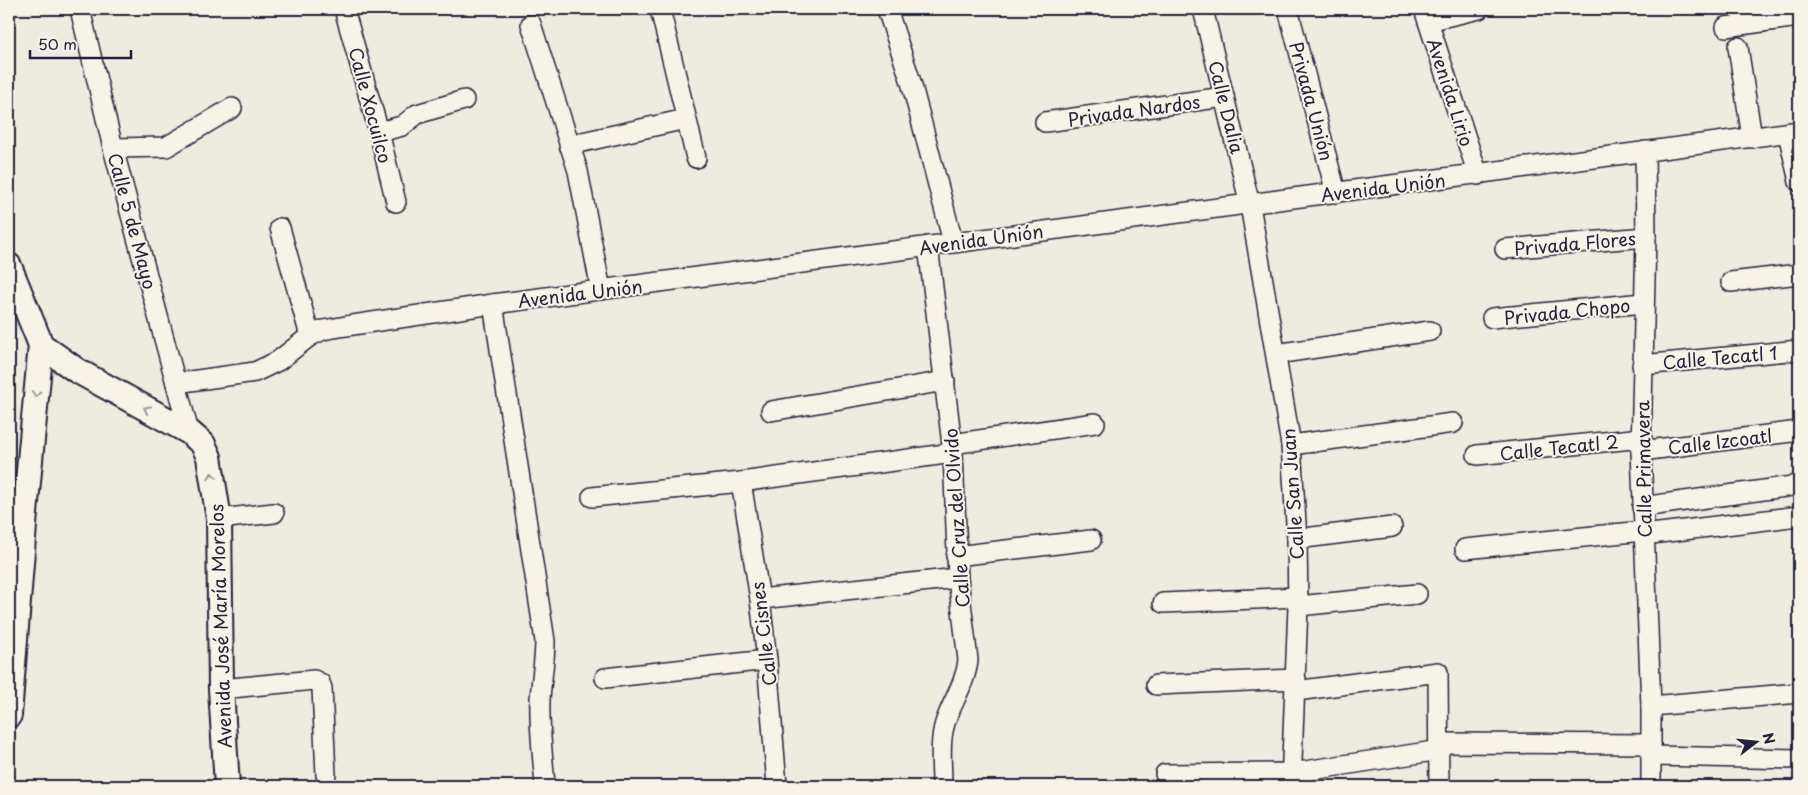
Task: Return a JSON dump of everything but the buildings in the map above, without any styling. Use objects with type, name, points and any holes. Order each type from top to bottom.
[{"type":"main road","points":[[9,266],[41,345],[17,514],[9,715]]},
{"type":"main road","name":"Avenida José María Morelos","points":[[41,345],[76,370],[189,432],[203,444],[209,457],[219,519],[221,688],[227,786]]},
{"type":"street","name":"Calle 5 de Mayo","points":[[80,9],[113,148],[189,432]]},
{"type":"street","name":"Calle Xocuilco","points":[[344,9],[379,132],[396,202]]},
{"type":"street","points":[[660,9],[696,158]]},
{"type":"street","points":[[888,9],[911,82],[953,242]]},
{"type":"street","name":"Calle Dalia","points":[[1204,9],[1250,205]]},
{"type":"street","name":"Privada Unión","points":[[1288,9],[1336,193]]},
{"type":"street","points":[[1426,15],[1479,9]]},
{"type":"street","name":"Avenida Lirio","points":[[1426,15],[1478,175]]},
{"type":"street","points":[[1726,27],[1799,17]]},
{"type":"street","points":[[531,24],[578,171],[601,290]]},
{"type":"street","points":[[1738,47],[1752,138]]},
{"type":"street","name":"Privada Nardos","points":[[1045,122],[1224,97]]},
{"type":"street","points":[[379,132],[402,126],[418,114],[464,100]]},
{"type":"street","points":[[113,148],[166,147],[232,108]]},
{"type":"street","points":[[569,145],[686,118]]},
{"type":"street","points":[[1794,132],[1799,182]]},
{"type":"street","name":"Avenida Unión","points":[[176,383],[255,372],[278,361],[310,336],[323,330],[346,326],[493,304],[953,242],[1250,205],[1794,132]]},
{"type":"street","name":"Calle Primavera","points":[[1645,151],[1646,237],[1641,444],[1651,786]]},
{"type":"street","name":"Calle San Juan","points":[[1250,205],[1291,445],[1297,539],[1298,601],[1291,780]]},
{"type":"street","points":[[280,228],[310,336]]},
{"type":"street","name":"Privada Flores","points":[[1505,249],[1646,237]]},
{"type":"street","name":"Calle Cruz del Olvido","points":[[928,246],[953,448],[956,556],[968,660],[967,670],[944,724],[942,737],[942,786]]},
{"type":"street","points":[[1732,282],[1799,274]]},
{"type":"street","name":"Privada Chopo","points":[[1492,318],[1643,303]]},
{"type":"street","points":[[493,304],[545,641],[540,722],[545,786]]},
{"type":"street","points":[[1276,354],[1430,331]]},
{"type":"street","name":"Calle Tecatl 1","points":[[1642,365],[1799,350]]},
{"type":"street","points":[[771,411],[945,381]]},
{"type":"street","points":[[592,497],[741,482],[1095,423]]},
{"type":"street","points":[[1291,445],[1453,423]]},
{"type":"street","name":"Calle Izcoatl","points":[[1641,444],[1799,431]]},
{"type":"street","name":"Calle Tecatl 2","points":[[1476,455],[1641,444]]},
{"type":"street","name":"Calle Cisnes","points":[[741,482],[760,599],[777,786]]},
{"type":"street","points":[[1642,507],[1799,485]]},
{"type":"street","points":[[219,519],[274,514]]},
{"type":"street","points":[[1465,549],[1643,533],[1799,516]]},
{"type":"street","points":[[1297,539],[1392,527]]},
{"type":"street","points":[[956,556],[1091,540]]},
{"type":"street","points":[[760,599],[958,578]]},
{"type":"street","points":[[1164,603],[1298,601],[1417,594]]},
{"type":"street","points":[[605,678],[767,660]]},
{"type":"street","points":[[1156,685],[1296,685],[1438,672],[1439,786]]},
{"type":"street","points":[[221,688],[314,680],[320,683],[322,688],[326,775]]},
{"type":"street","points":[[1650,706],[1799,693]]},
{"type":"street","points":[[1165,774],[1291,780],[1439,746],[1651,750],[1799,759]]}]
